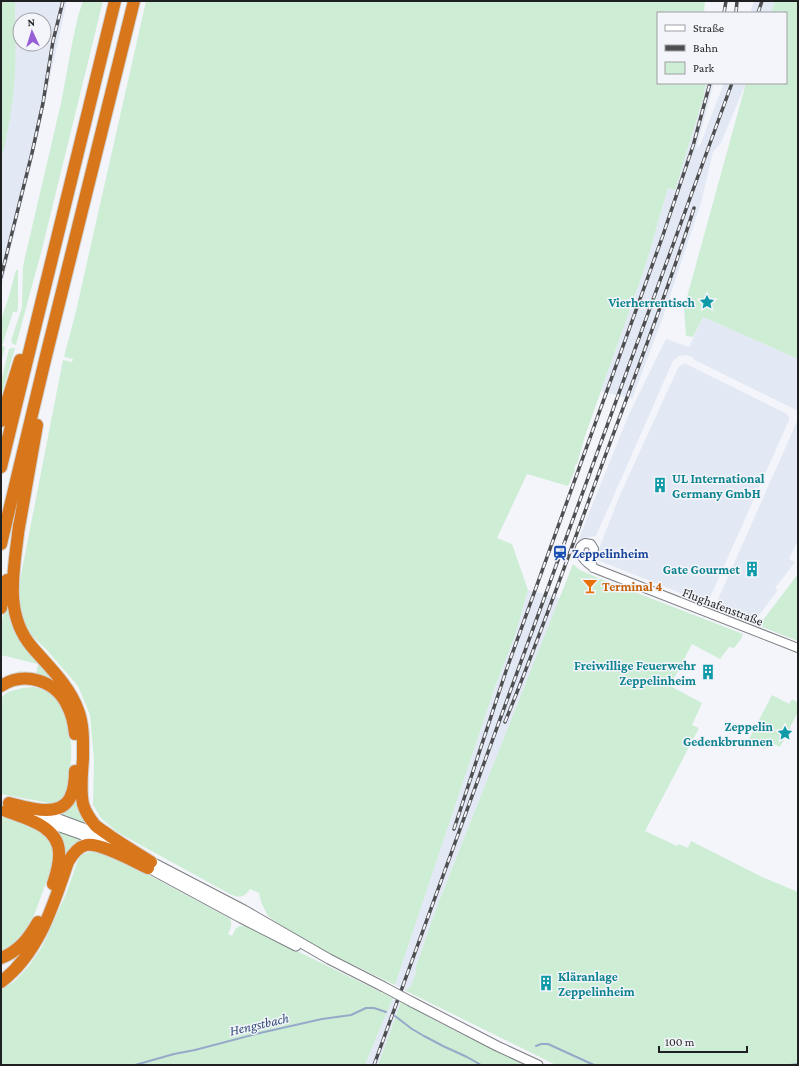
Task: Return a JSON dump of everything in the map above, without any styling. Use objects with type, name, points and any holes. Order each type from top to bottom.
[{"type":"highway","points":[[1,467],[115,1]]},
{"type":"highway","points":[[1,544],[134,1]]},
{"type":"highway","points":[[1,421],[22,354],[38,314]]},
{"type":"highway","points":[[1,608],[36,435],[46,356]]},
{"type":"highway","points":[[19,525],[12,584],[14,610],[25,639],[66,686],[79,711],[83,735],[82,791],[85,808],[91,819],[99,828],[150,865]]},
{"type":"highway","points":[[1,686],[23,678],[40,681],[59,693],[67,704],[72,718],[76,760],[74,786],[71,796],[66,804],[54,810],[4,807]]},
{"type":"highway","points":[[1,958],[13,953],[22,945],[37,923],[53,884],[60,856],[57,841],[50,831],[4,807]]},
{"type":"highway","points":[[1,982],[17,968],[33,946],[50,912],[68,862],[78,849],[84,846],[95,845],[150,865]]},
{"type":"main road","points":[[4,807],[80,834],[150,865],[204,898],[290,944],[329,959],[497,1046],[538,1065]]},
{"type":"street","points":[[585,543],[590,543],[594,547],[591,560],[594,568],[582,556],[580,550],[581,545],[585,543]]},
{"type":"street","name":"Flughafenstraße","points":[[594,568],[798,648]]},
{"type":"shaded area","points":[[1,1],[67,1],[39,132],[1,289]]},
{"type":"shaded area","points":[[754,1],[775,1],[771,12],[750,12]]},
{"type":"shaded area","points":[[706,84],[714,84],[696,149],[700,145],[724,84],[746,84],[721,143],[713,152],[701,203],[662,320],[632,399],[601,391],[645,267],[668,188],[675,190],[703,99]]},
{"type":"shaded area","points":[[703,317],[798,359],[798,411],[693,359],[694,358],[687,355],[679,356],[673,361],[596,536],[583,538],[577,543],[629,414],[666,339],[689,347]]},
{"type":"shaded area","points":[[684,364],[787,414],[789,417],[789,420],[709,600],[703,602],[595,559],[619,497],[678,368]]},
{"type":"shaded area","points":[[798,419],[798,540],[789,559],[795,562],[775,588],[778,590],[754,622],[716,607],[716,604]]},
{"type":"shaded area","points":[[528,590],[560,598],[436,909],[415,969],[416,972],[411,986],[406,991],[395,985],[495,687],[515,636]]},
{"type":"shaded area","points":[[393,998],[401,1002],[378,1065],[365,1065],[369,1055]]},
{"type":"green space","points":[[1,1],[15,1],[15,12],[12,12],[12,52],[15,52],[15,75],[8,129],[1,161]]},
{"type":"green space","points":[[83,1],[103,1],[42,249],[16,345],[11,341],[22,307],[23,266],[61,103],[78,16]]},
{"type":"green space","points":[[146,1],[705,1],[704,12],[657,12],[657,84],[706,84],[703,99],[675,190],[668,188],[645,267],[585,436],[577,464],[574,468],[575,470],[568,486],[527,474],[497,538],[512,544],[528,590],[515,636],[495,687],[395,985],[314,946],[279,924],[268,916],[261,902],[259,893],[250,889],[245,895],[240,897],[228,893],[117,832],[101,818],[93,805],[94,760],[90,715],[78,686],[46,649],[31,635],[24,623],[20,606],[19,591],[63,360],[72,362],[73,359],[64,357],[76,311]]},
{"type":"green space","points":[[775,1],[798,1],[798,359],[703,317],[693,337],[686,336],[684,308],[746,84],[787,84],[787,12],[771,12]]},
{"type":"green space","points":[[16,270],[18,270],[18,307],[17,312],[13,312],[2,346],[5,347],[1,363],[1,320]]},
{"type":"green space","points":[[15,348],[1,397],[1,382],[9,349]]},
{"type":"green space","points":[[573,564],[580,570],[596,577],[743,634],[734,648],[729,647],[720,659],[692,644],[670,686],[702,703],[692,725],[699,728],[645,831],[677,846],[679,844],[688,848],[691,841],[762,877],[798,892],[798,1065],[556,1065],[406,991],[411,986],[416,972],[415,969],[436,909]]},
{"type":"green space","points":[[798,574],[798,641],[762,627],[762,623]]},
{"type":"green space","points":[[8,594],[10,609],[58,680],[77,723],[61,689],[1,680],[19,671],[36,675],[38,664],[1,655],[1,625]]},
{"type":"green space","points":[[34,687],[50,693],[60,701],[71,739],[71,765],[68,783],[64,797],[57,803],[49,803],[1,794],[1,698],[8,692],[22,688]]},
{"type":"green space","points":[[772,695],[789,704],[792,699],[798,703],[798,712],[780,747],[769,742],[765,749],[749,739]]},
{"type":"green space","points":[[78,789],[95,828],[58,813],[71,808],[75,802]]},
{"type":"green space","points":[[1,816],[27,825],[41,832],[52,843],[54,855],[52,868],[25,933],[17,943],[1,952]]},
{"type":"green space","points":[[54,829],[88,842],[60,876]]},
{"type":"green space","points":[[99,852],[132,866],[229,918],[231,925],[228,934],[232,936],[236,928],[246,926],[393,998],[365,1065],[1,1065],[1,990],[15,981],[28,967],[42,947],[66,894],[78,860],[83,854]]},
{"type":"green space","points":[[401,1002],[457,1032],[497,1050],[524,1065],[378,1065]]},
{"type":"waterway","name":"Hengstbach","points":[[135,1065],[260,1033],[322,1019],[351,1015],[366,1008],[374,1008],[386,1012]]},
{"type":"waterway","name":"Hengstbach","points":[[395,1016],[424,1036],[481,1065]]},
{"type":"waterway","name":"Hengstbach","points":[[536,1046],[548,1044],[594,1065]]},
{"type":"waterway","name":"Hengstbach","points":[[790,1065],[798,1064]]},
{"type":"railway","points":[[1,277],[32,153],[43,103],[53,41],[63,1]]},
{"type":"railway","points":[[724,12],[726,1]]},
{"type":"railway","points":[[736,12],[737,1]]},
{"type":"railway","points":[[758,12],[762,1]]},
{"type":"railway","points":[[454,829],[506,671],[662,238],[693,146],[710,84]]},
{"type":"railway","points":[[374,1065],[732,84]]},
{"type":"railway","points":[[505,722],[542,628],[648,340],[694,208]]},
{"type":"place","name":"Vierherrentisch","points":[[707,302]]},
{"type":"place","name":"UL International Germany GmbH","points":[[660,485]]},
{"type":"place","name":"Zeppelinheim","points":[[560,553]]},
{"type":"place","name":"Gate Gourmet","points":[[752,569]]},
{"type":"place","name":"Terminal 4","points":[[590,586]]},
{"type":"place","name":"Freiwillige Feuerwehr Zeppelinheim","points":[[708,672]]},
{"type":"place","name":"Zeppelin Gedenkbrunnen","points":[[785,733]]},
{"type":"place","name":"Kläranlage Zeppelinheim","points":[[546,983]]}]
